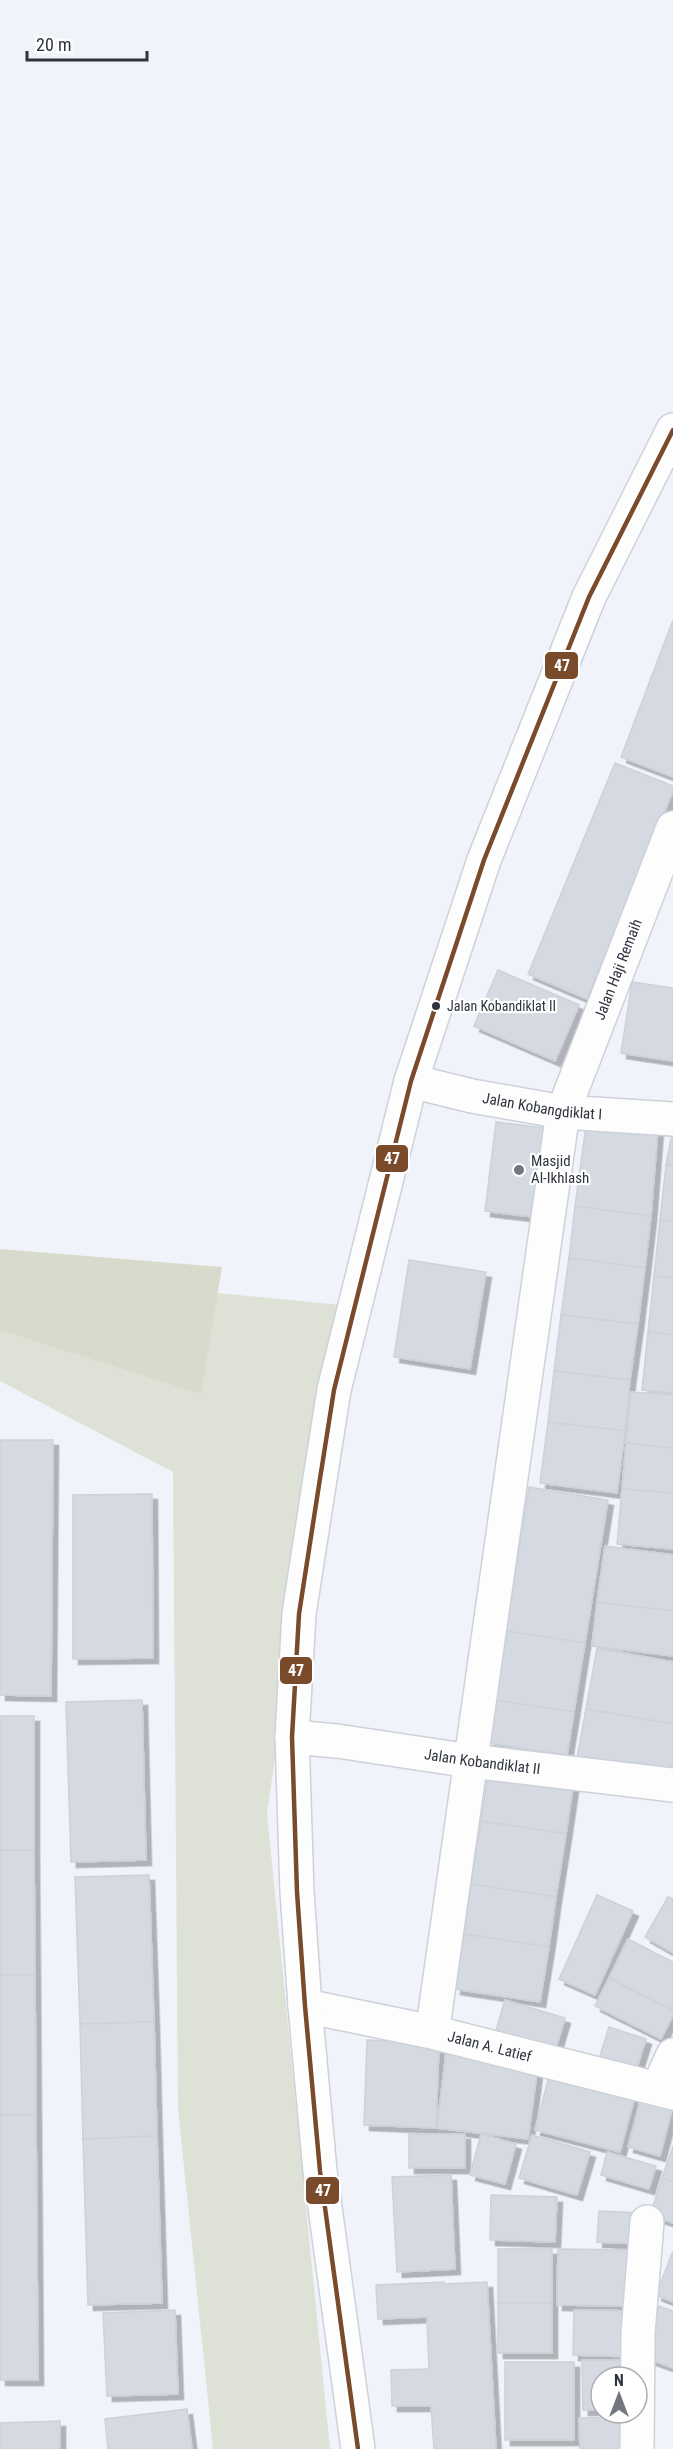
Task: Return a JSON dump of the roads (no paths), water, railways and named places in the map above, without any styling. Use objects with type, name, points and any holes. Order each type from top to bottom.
[{"type":"street","points":[[358,2449],[320,2171],[304,2006],[297,1892],[292,1737],[299,1614],[334,1390],[411,1081],[484,860],[589,597],[673,430]]},
{"type":"street","name":"Jalan Haji Remaih","points":[[433,2027],[563,1112],[673,828]]},
{"type":"street","name":"Jalan Kobangdiklat I","points":[[411,1081],[472,1096],[563,1112],[673,1119]]},
{"type":"street","name":"Jalan Kobandiklat II","points":[[292,1737],[673,1785]]},
{"type":"street","name":"Jalan A. Latief","points":[[304,2006],[432,2032],[666,2091]]},
{"type":"street","points":[[666,2091],[673,2055]]},
{"type":"street","points":[[637,2449],[638,2333],[647,2222]]},
{"type":"place","name":"Jalan Kobandiklat II","points":[[436,1006]]},
{"type":"place","name":"Masjid Al-Ikhlash","points":[[519,1170]]}]
